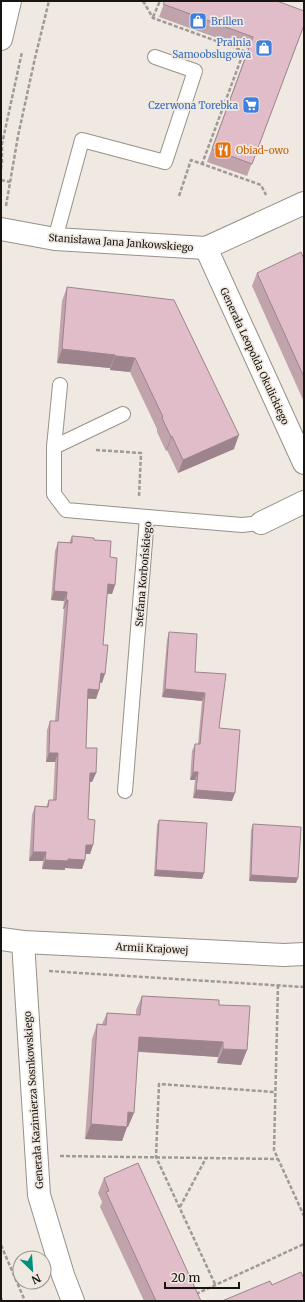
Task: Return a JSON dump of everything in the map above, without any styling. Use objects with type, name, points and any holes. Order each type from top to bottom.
[{"type":"street","points":[[1,39],[10,1]]},
{"type":"street","name":"Stanisława Jana Jankowskiego","points":[[2,229],[55,239],[206,248],[304,203]]},
{"type":"street","name":"Generała Leopolda Okulickiego","points":[[206,248],[304,463]]},
{"type":"street","name":"Stefana Korbońskiego","points":[[261,523],[304,502]]},
{"type":"street","name":"Armii Krajowej","points":[[1,939],[24,942],[268,954],[304,954]]},
{"type":"street","name":"Generała Kazimierza Sosnkowskiego","points":[[24,942],[39,1195],[63,1275],[74,1301]]},
{"type":"lane","points":[[55,239],[82,140],[165,162],[195,71],[155,57]]},
{"type":"lane","points":[[60,385],[54,447],[54,494],[66,510],[147,518]]},
{"type":"lane","points":[[54,447],[123,414]]},
{"type":"lane","name":"Stefana Korbońskiego","points":[[125,791],[147,518],[242,525],[261,523]]},
{"type":"path","points":[[2,229],[18,136],[35,58],[50,1]]},
{"type":"path","points":[[143,1],[153,18],[160,1]]},
{"type":"path","points":[[1,169],[2,144],[22,50]]},
{"type":"path","points":[[179,196],[191,160],[261,185],[267,197]]},
{"type":"path","points":[[1,180],[10,182]]},
{"type":"path","points":[[94,449],[141,453],[138,504]]},
{"type":"path","points":[[44,971],[304,987]]},
{"type":"path","points":[[278,985],[274,1150],[304,1216]]},
{"type":"path","points":[[216,1284],[156,1157],[159,1084],[275,1092]]},
{"type":"path","points":[[60,1163],[58,1156],[278,1159]]},
{"type":"path","points":[[180,1208],[206,1158]]},
{"type":"path","points":[[195,1294],[304,1244]]},
{"type":"path","points":[[1,1245],[25,1301]]},
{"type":"building","name":"Czerwona Torebka","points":[[165,1],[277,1],[304,11],[304,25],[252,164],[212,149],[253,37],[163,4]]},
{"type":"building","points":[[301,252],[304,259],[304,377],[257,273]]},
{"type":"building","points":[[67,287],[174,300],[239,435],[183,460],[135,358],[62,349]]},
{"type":"building","points":[[72,536],[111,541],[110,557],[117,558],[115,585],[108,584],[103,645],[108,645],[105,674],[101,673],[99,690],[88,689],[86,748],[97,748],[96,773],[90,773],[88,819],[95,820],[93,845],[86,845],[85,860],[45,860],[46,852],[33,852],[35,806],[48,807],[49,800],[56,800],[58,753],[49,753],[50,721],[58,721],[68,600],[66,600],[67,592],[54,591],[58,542],[72,543]]},
{"type":"building","points":[[169,632],[197,634],[195,672],[226,674],[219,728],[240,730],[235,793],[196,790],[198,772],[193,772],[195,744],[200,744],[205,693],[165,689]]},
{"type":"building","points":[[159,820],[207,823],[204,873],[156,870]]},
{"type":"building","points":[[253,824],[301,827],[298,878],[251,875]]},
{"type":"building","points":[[142,996],[219,1000],[219,1005],[250,1006],[247,1050],[223,1049],[223,1042],[139,1037],[134,1113],[128,1112],[127,1127],[91,1124],[97,1024],[106,1025],[107,1013],[140,1015]]},
{"type":"building","points":[[138,1163],[201,1301],[156,1301],[106,1192],[109,1191],[104,1178]]},
{"type":"building","points":[[301,1272],[304,1279],[304,1301],[222,1301],[270,1281],[272,1285]]},
{"type":"place","name":"Brillen","points":[[198,21]]},
{"type":"place","name":"Pralnia Samoobslugowa","points":[[264,48]]},
{"type":"place","name":"Czerwona Torebka","points":[[251,105]]},
{"type":"place","name":"Obiad-owo","points":[[223,150]]}]
